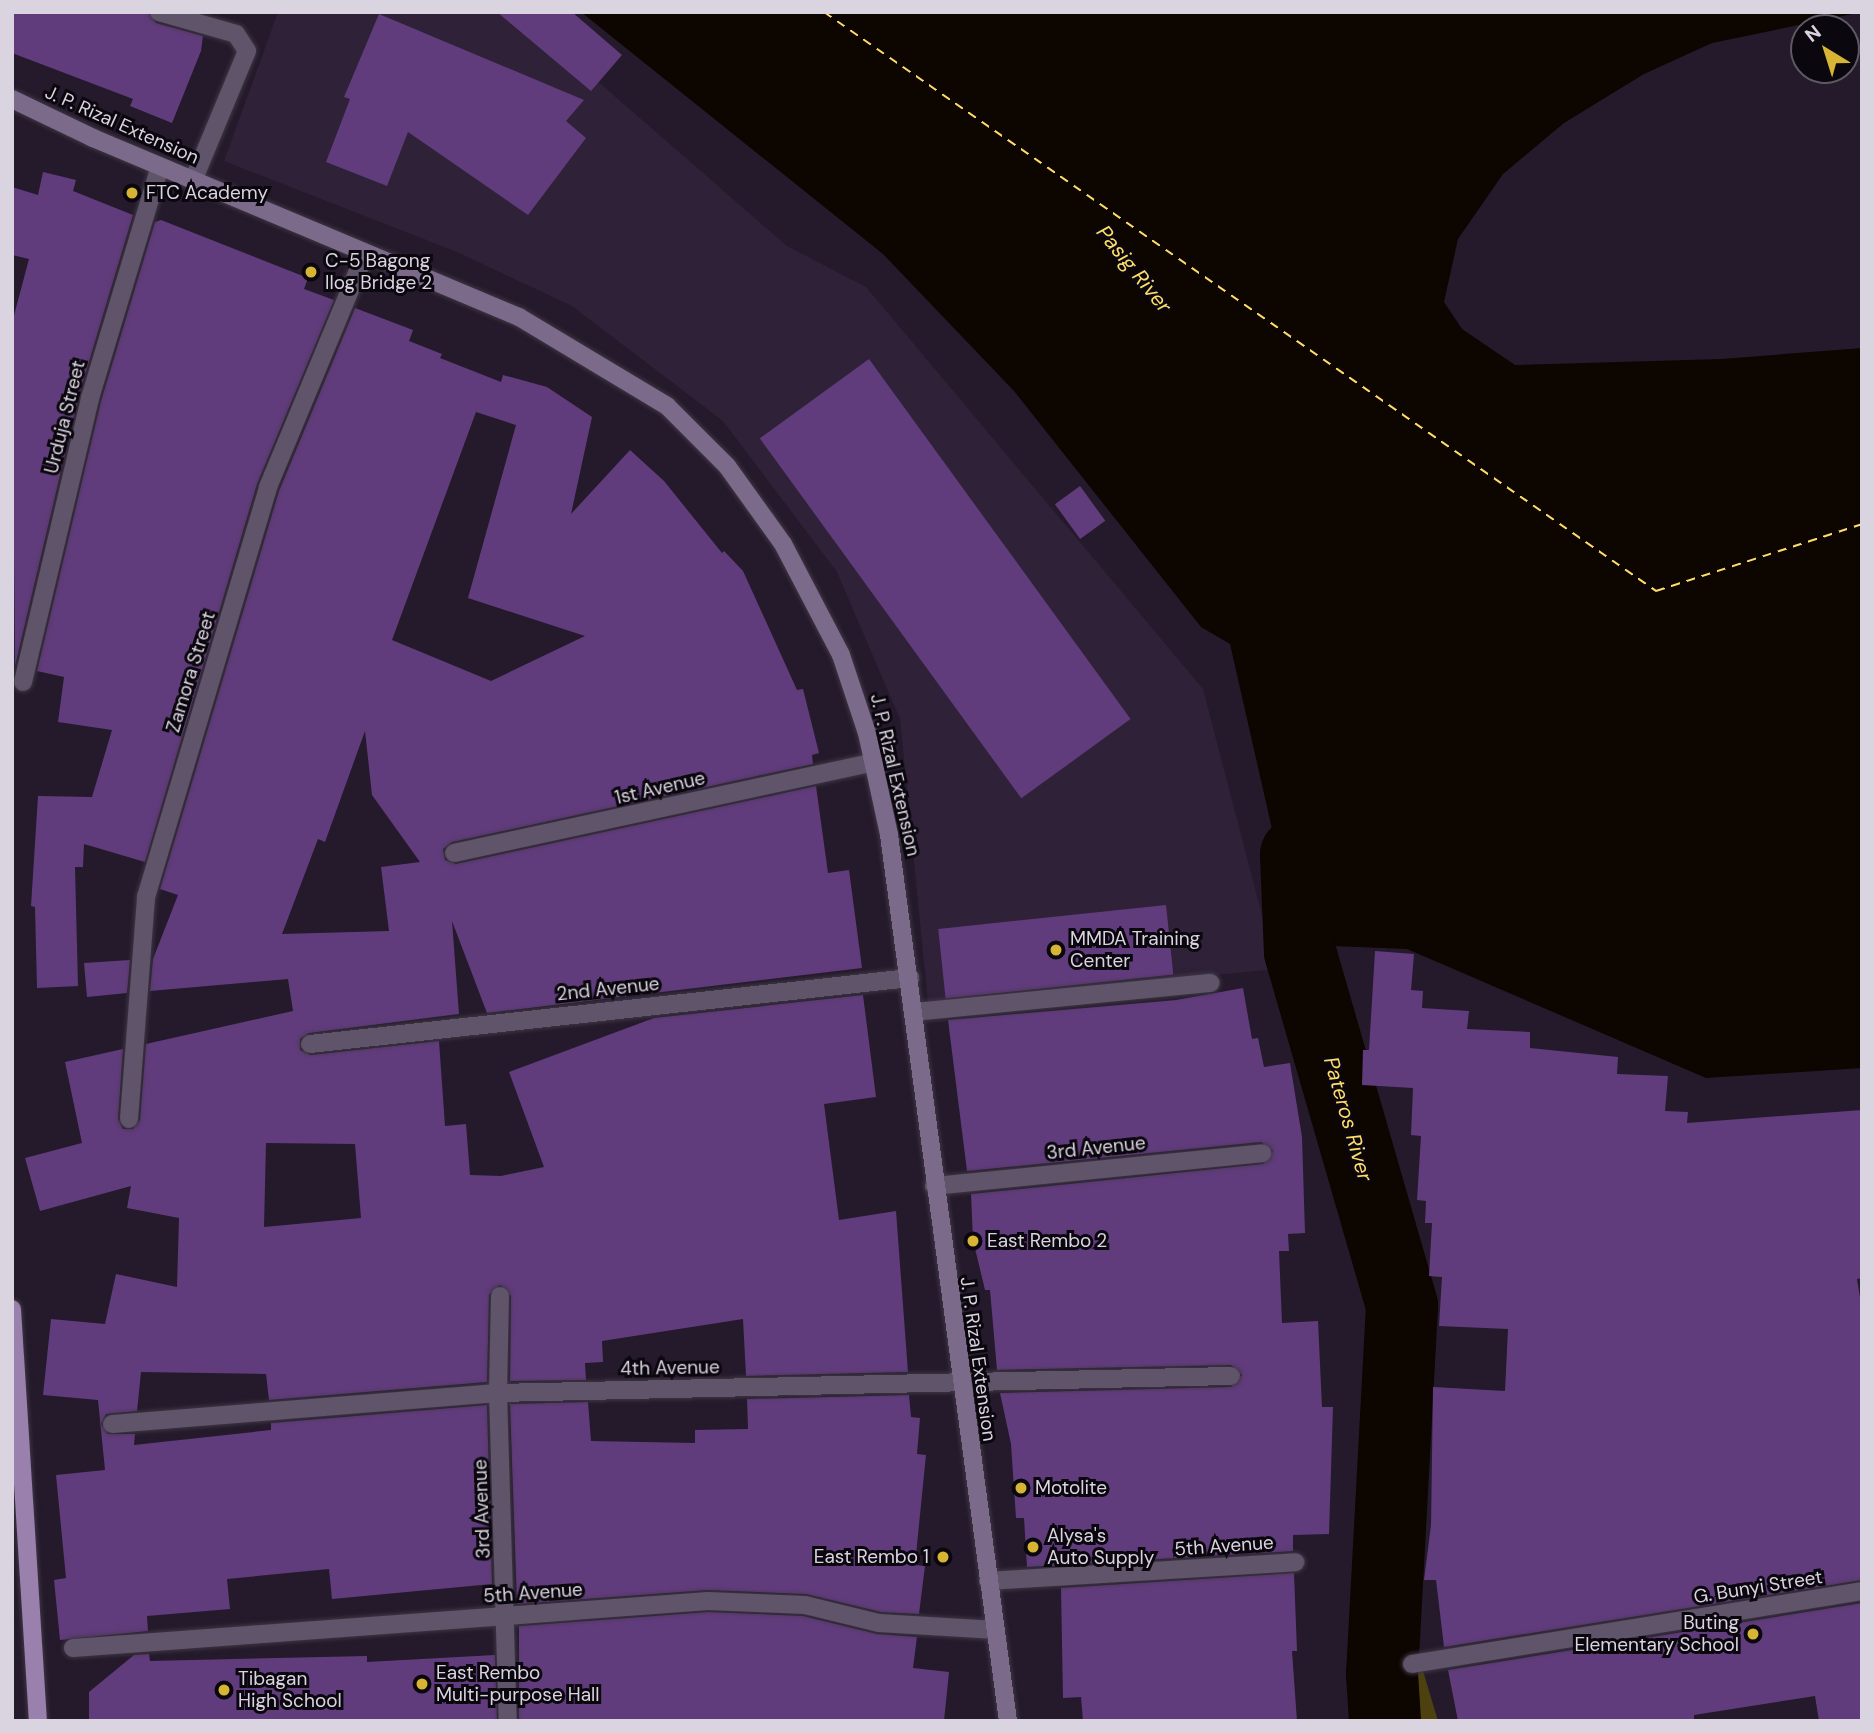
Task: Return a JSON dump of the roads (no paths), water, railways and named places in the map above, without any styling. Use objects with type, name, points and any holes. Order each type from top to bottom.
[{"type":"main road","name":"J. P. Rizal Extension","points":[[12,99],[193,181],[519,317],[647,393],[701,439],[759,508],[809,590],[841,655],[874,762],[910,978],[959,1382],[1008,1721]]},
{"type":"main road","points":[[12,1309],[38,1721]]},
{"type":"street","points":[[159,12],[236,34],[247,51],[193,181]]},
{"type":"street","name":"Urduja Street","points":[[23,682],[90,398],[160,166]]},
{"type":"street","name":"Zamora Street","points":[[129,1119],[146,897],[268,487],[365,254]]},
{"type":"street","name":"1st Avenue","points":[[454,853],[874,762]]},
{"type":"street","name":"2nd Avenue","points":[[310,1044],[910,978]]},
{"type":"street","points":[[914,1012],[1211,983]]},
{"type":"street","name":"3rd Avenue","points":[[934,1186],[1262,1153]]},
{"type":"street","name":"3rd Avenue","points":[[500,1296],[498,1393],[508,1616],[508,1721]]},
{"type":"street","name":"4th Avenue","points":[[112,1424],[498,1393],[1231,1376]]},
{"type":"street","name":"5th Avenue","points":[[988,1581],[1295,1562]]},
{"type":"street","name":"G. Bunyi Street","points":[[1412,1664],[1862,1591]]},
{"type":"street","name":"5th Avenue","points":[[72,1648],[708,1601],[805,1605],[879,1623],[996,1630]]},
{"type":"water","name":"Pasig River","points":[[581,12],[1862,12],[1790,14],[1790,27],[1712,43],[1644,74],[1564,123],[1503,174],[1458,239],[1444,302],[1462,329],[1515,365],[1722,359],[1862,348],[1862,1068],[1706,1078],[1407,949],[1309,945],[1300,952],[1230,644],[1201,627],[1014,391],[883,254]]},
{"type":"waterway","name":"Pateros River","points":[[1296,854],[1300,952],[1402,1306],[1382,1674],[1385,1721]]},
{"type":"place","name":"FTC Academy","points":[[132,193]]},
{"type":"place","name":"C-5 Bagong Ilog Bridge 2","points":[[311,272]]},
{"type":"place","name":"MMDA Training Center","points":[[1056,950]]},
{"type":"place","name":"East Rembo 2","points":[[973,1241]]},
{"type":"place","name":"Motolite","points":[[1021,1488]]},
{"type":"place","name":"Alysa's Auto Supply","points":[[1033,1547]]},
{"type":"place","name":"East Rembo 1","points":[[943,1557]]},
{"type":"place","name":"Buting Elementary School","points":[[1753,1634]]},
{"type":"place","name":"East Rembo Multi-purpose Hall","points":[[422,1684]]},
{"type":"place","name":"Tibagan High School","points":[[224,1690]]}]
